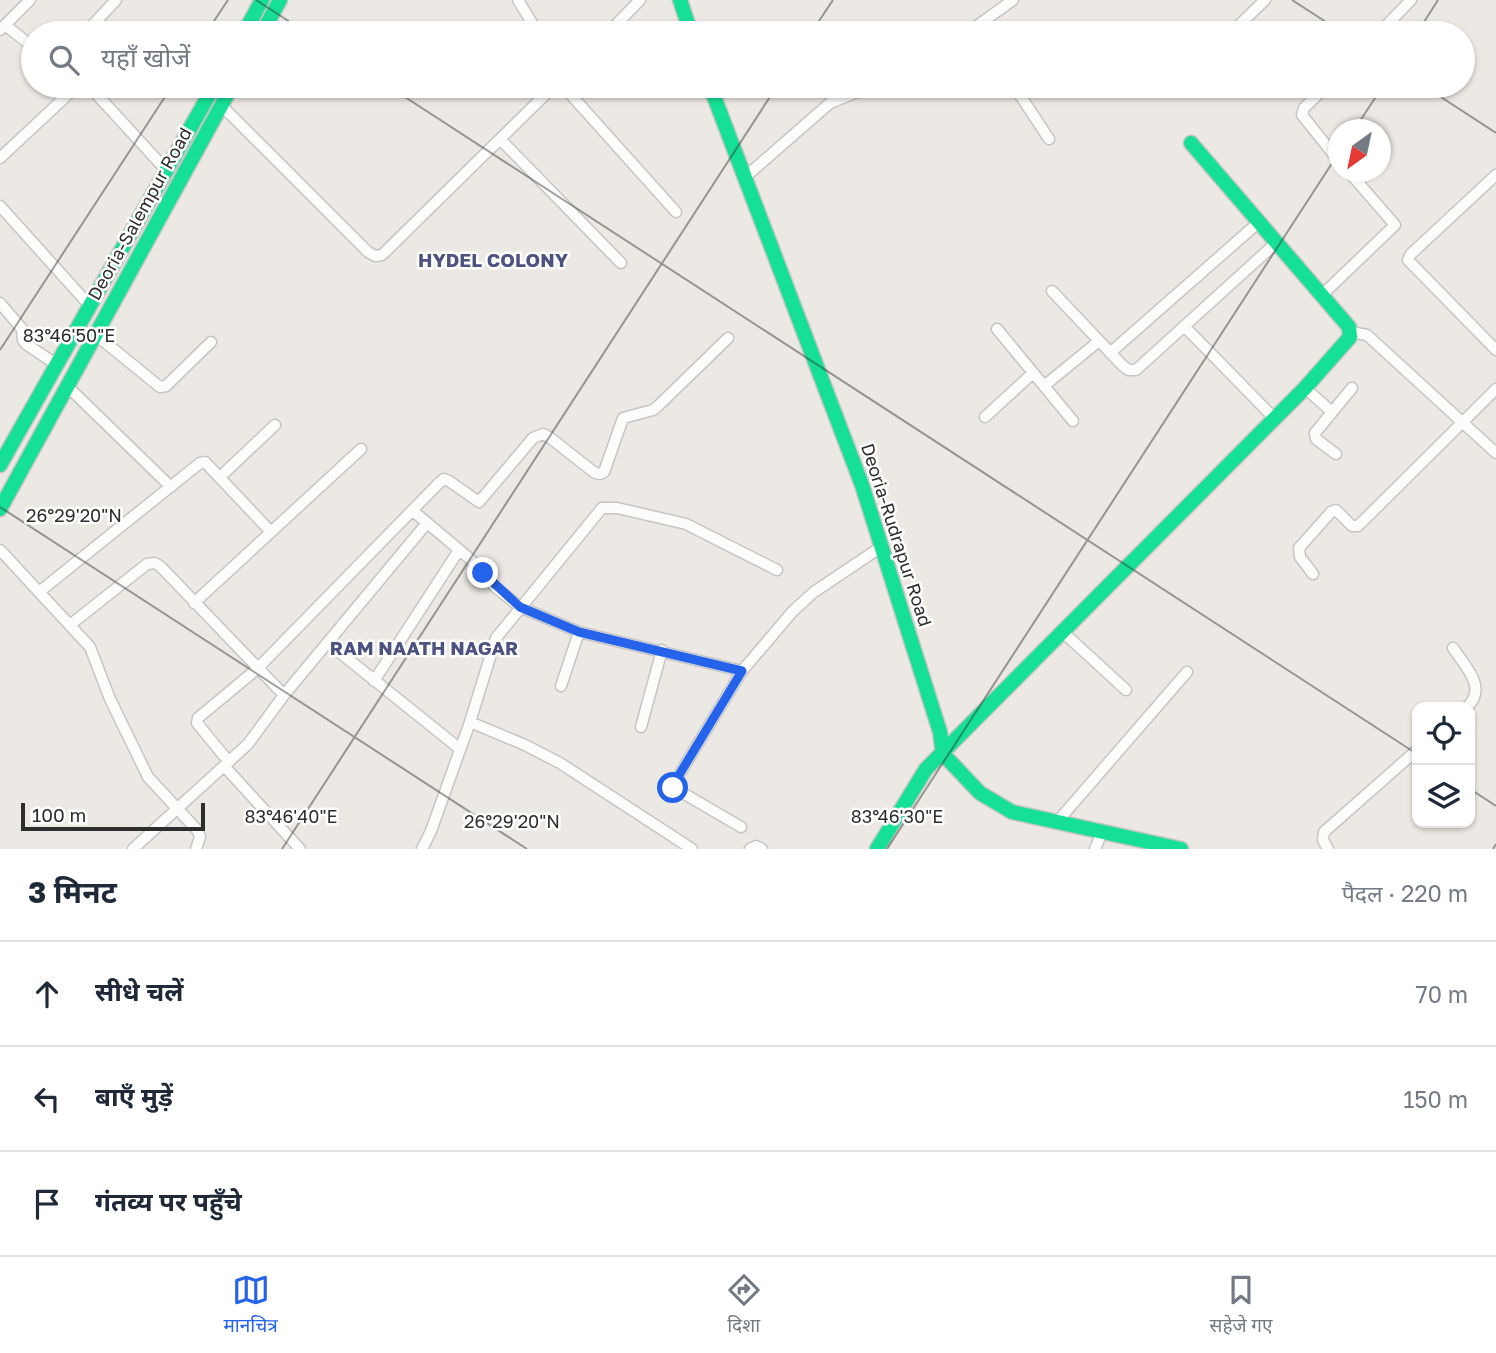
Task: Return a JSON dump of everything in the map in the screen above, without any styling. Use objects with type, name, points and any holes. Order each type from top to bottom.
[{"type":"main road","points":[[251,21],[262,0]]},
{"type":"main road","points":[[269,21],[280,0]]},
{"type":"main road","points":[[680,0],[687,21]]},
{"type":"main road","name":"Deoria-Salempur Road","points":[[0,466],[207,98]]},
{"type":"main road","name":"Deoria-Salempur Road","points":[[0,509],[226,98]]},
{"type":"main road","name":"Deoria-Rudrapur Road","points":[[714,98],[862,485],[940,732],[943,754]]},
{"type":"main road","points":[[877,849],[926,769],[1275,419],[1346,342],[1351,332],[1191,143]]},
{"type":"main road","points":[[943,754],[981,793],[1013,812],[1181,849]]},
{"type":"street","points":[[21,39],[3,28],[30,0]]},
{"type":"street","points":[[96,21],[116,0]]},
{"type":"street","points":[[518,0],[531,21]]},
{"type":"street","points":[[620,21],[640,0]]},
{"type":"street","points":[[986,21],[1012,0]]},
{"type":"street","points":[[1243,21],[1265,0]]},
{"type":"street","points":[[1391,21],[1411,0]]},
{"type":"street","points":[[0,158],[64,98]]},
{"type":"street","points":[[100,98],[167,171]]},
{"type":"street","points":[[222,106],[374,256],[382,255],[542,98]]},
{"type":"street","points":[[574,98],[676,212]]},
{"type":"street","points":[[744,178],[830,103],[842,98]]},
{"type":"street","points":[[1022,98],[1049,139]]},
{"type":"street","points":[[1314,98],[1304,108],[1302,115],[1328,147]]},
{"type":"street","points":[[500,139],[621,263]]},
{"type":"street","points":[[1496,175],[1411,254],[1408,260],[1496,349]]},
{"type":"street","points":[[1322,295],[1395,225],[1358,182]]},
{"type":"street","points":[[0,206],[90,306]]},
{"type":"street","points":[[1110,353],[1259,222]]},
{"type":"street","points":[[1052,291],[1110,353],[1129,370],[1136,370],[1277,242]]},
{"type":"street","points":[[0,303],[22,330],[26,344],[57,365]]},
{"type":"street","points":[[1184,326],[1275,419]]},
{"type":"street","points":[[997,329],[1073,421]]},
{"type":"street","points":[[1351,332],[1367,335],[1496,453]]},
{"type":"street","points":[[96,335],[160,387],[166,386],[211,342]]},
{"type":"street","points":[[300,849],[227,764],[201,730],[197,723],[198,718],[258,668],[444,480],[479,502],[533,438],[543,434],[595,473],[604,472],[622,418],[653,410],[728,338]]},
{"type":"street","points":[[1044,386],[1099,341]]},
{"type":"street","points":[[985,417],[1033,373]]},
{"type":"street","points":[[67,386],[171,487]]},
{"type":"street","points":[[1304,388],[1332,412]]},
{"type":"street","points":[[1336,454],[1314,436],[1352,388]]},
{"type":"street","points":[[1313,574],[1300,557],[1299,548],[1331,512],[1336,510],[1352,527],[1357,526],[1496,389]]},
{"type":"street","points":[[220,476],[275,425]]},
{"type":"street","points":[[194,603],[361,449]]},
{"type":"street","points":[[39,592],[205,462],[271,532]]},
{"type":"street","points":[[422,849],[470,722],[496,638],[602,508],[608,507],[686,524],[777,570]]},
{"type":"street","points":[[413,511],[520,607],[579,632],[742,671]]},
{"type":"street","points":[[133,849],[248,744],[284,695],[427,523]]},
{"type":"street","points":[[741,827],[673,785],[742,671],[793,611],[814,592],[881,547]]},
{"type":"street","points":[[0,550],[90,647],[110,699],[148,777],[198,831],[200,837],[196,849]]},
{"type":"street","points":[[374,681],[459,550]]},
{"type":"street","points":[[70,625],[147,564],[155,563],[284,695]]},
{"type":"street","points":[[561,686],[579,632]]},
{"type":"street","points":[[1064,632],[1126,690]]},
{"type":"street","points":[[328,643],[460,749]]},
{"type":"street","points":[[1453,648],[1473,677],[1476,696],[1471,702]]},
{"type":"street","points":[[642,727],[662,650]]},
{"type":"street","points":[[1056,822],[1187,672]]},
{"type":"street","points":[[470,722],[560,763],[692,849]]},
{"type":"street","points":[[1328,849],[1324,832],[1412,754]]},
{"type":"street","points":[[1095,849],[1102,832]]},
{"type":"street","points":[[750,849],[756,846],[762,849]]},
{"type":"traffic: fast","points":[[251,21],[262,0]]},
{"type":"traffic: fast","points":[[269,21],[280,0]]},
{"type":"traffic: fast","points":[[680,0],[687,21]]},
{"type":"traffic: fast","points":[[0,465],[207,98]]},
{"type":"traffic: fast","points":[[0,509],[225,98]]},
{"type":"traffic: fast","points":[[715,98],[862,485],[940,732],[943,754],[980,793],[1012,812],[1181,849]]},
{"type":"traffic: fast","points":[[877,849],[926,769],[1305,388],[1350,337],[1349,327],[1191,143]]},
{"type":"district","name":"HYDEL COLONY","points":[[493,260]]},
{"type":"district","name":"RAM NAATH NAGAR","points":[[424,648]]},
{"type":"route","points":[[483,573],[494,586],[520,607],[579,632],[742,671],[673,788]]}]
